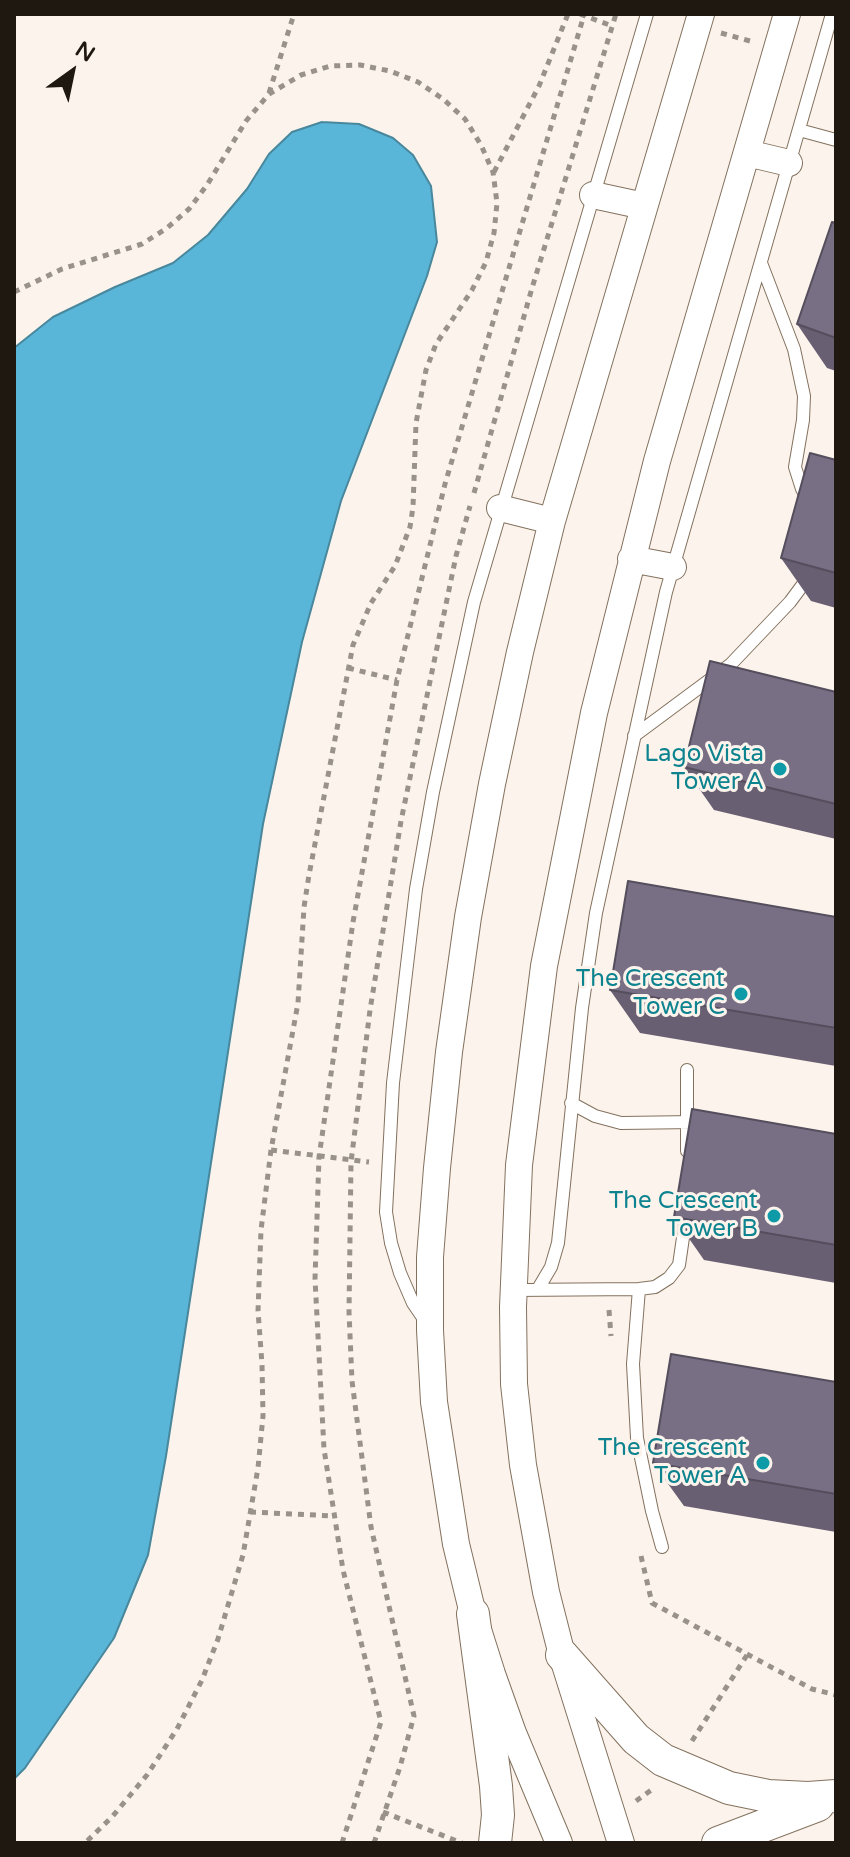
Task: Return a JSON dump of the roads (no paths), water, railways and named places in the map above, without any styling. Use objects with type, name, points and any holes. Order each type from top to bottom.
[{"type":"street","points":[[621,1843],[562,1655],[523,1465],[514,1384],[525,1290],[519,1165],[544,966],[594,713],[631,559],[688,351],[787,14]]},
{"type":"street","points":[[559,1843],[513,1733],[473,1614],[456,1544],[434,1402],[430,1257],[449,1052],[468,917],[520,652],[552,521],[700,20]]},
{"type":"street","points":[[747,153],[789,163]]},
{"type":"street","points":[[593,195],[644,206]]},
{"type":"street","points":[[500,508],[552,521]]},
{"type":"street","points":[[631,559],[673,567]]},
{"type":"street","points":[[473,1614],[496,1786],[498,1815],[495,1843]]},
{"type":"street","points":[[562,1655],[636,1739],[663,1760],[742,1791],[794,1798],[836,1798]]},
{"type":"street","points":[[718,1843],[836,1798]]},
{"type":"lane","points":[[430,1330],[413,1303],[391,1243],[386,1212],[393,1083],[416,889],[452,697],[500,508],[647,14]]},
{"type":"lane","points":[[525,1290],[551,1267],[558,1243],[571,1103],[596,913],[673,567],[832,14]]},
{"type":"lane","points":[[799,130],[836,140]]},
{"type":"lane","points":[[761,263],[794,349],[804,396],[795,467],[813,512]]},
{"type":"lane","points":[[634,736],[731,664],[790,602],[815,566]]},
{"type":"lane","points":[[687,1070],[687,1165]]},
{"type":"lane","points":[[571,1103],[595,1116],[621,1123],[710,1122]]},
{"type":"lane","points":[[525,1290],[655,1287],[669,1278],[679,1265],[687,1207]]},
{"type":"lane","points":[[639,1289],[633,1364],[636,1426],[643,1475],[662,1547]]},
{"type":"water","points":[[322,122],[359,124],[393,138],[413,155],[431,186],[437,242],[427,276],[341,501],[302,642],[263,824],[148,1555],[114,1638],[25,1768],[14,1779],[14,348],[53,317],[173,263],[208,235],[247,189],[269,154],[292,132]]},
{"type":"place","name":"Lago Vista Tower A","points":[[780,769]]},
{"type":"place","name":"The Crescent Tower C","points":[[741,994]]},
{"type":"place","name":"The Crescent Tower B","points":[[774,1216]]},
{"type":"place","name":"The Crescent Tower A","points":[[763,1463]]}]
